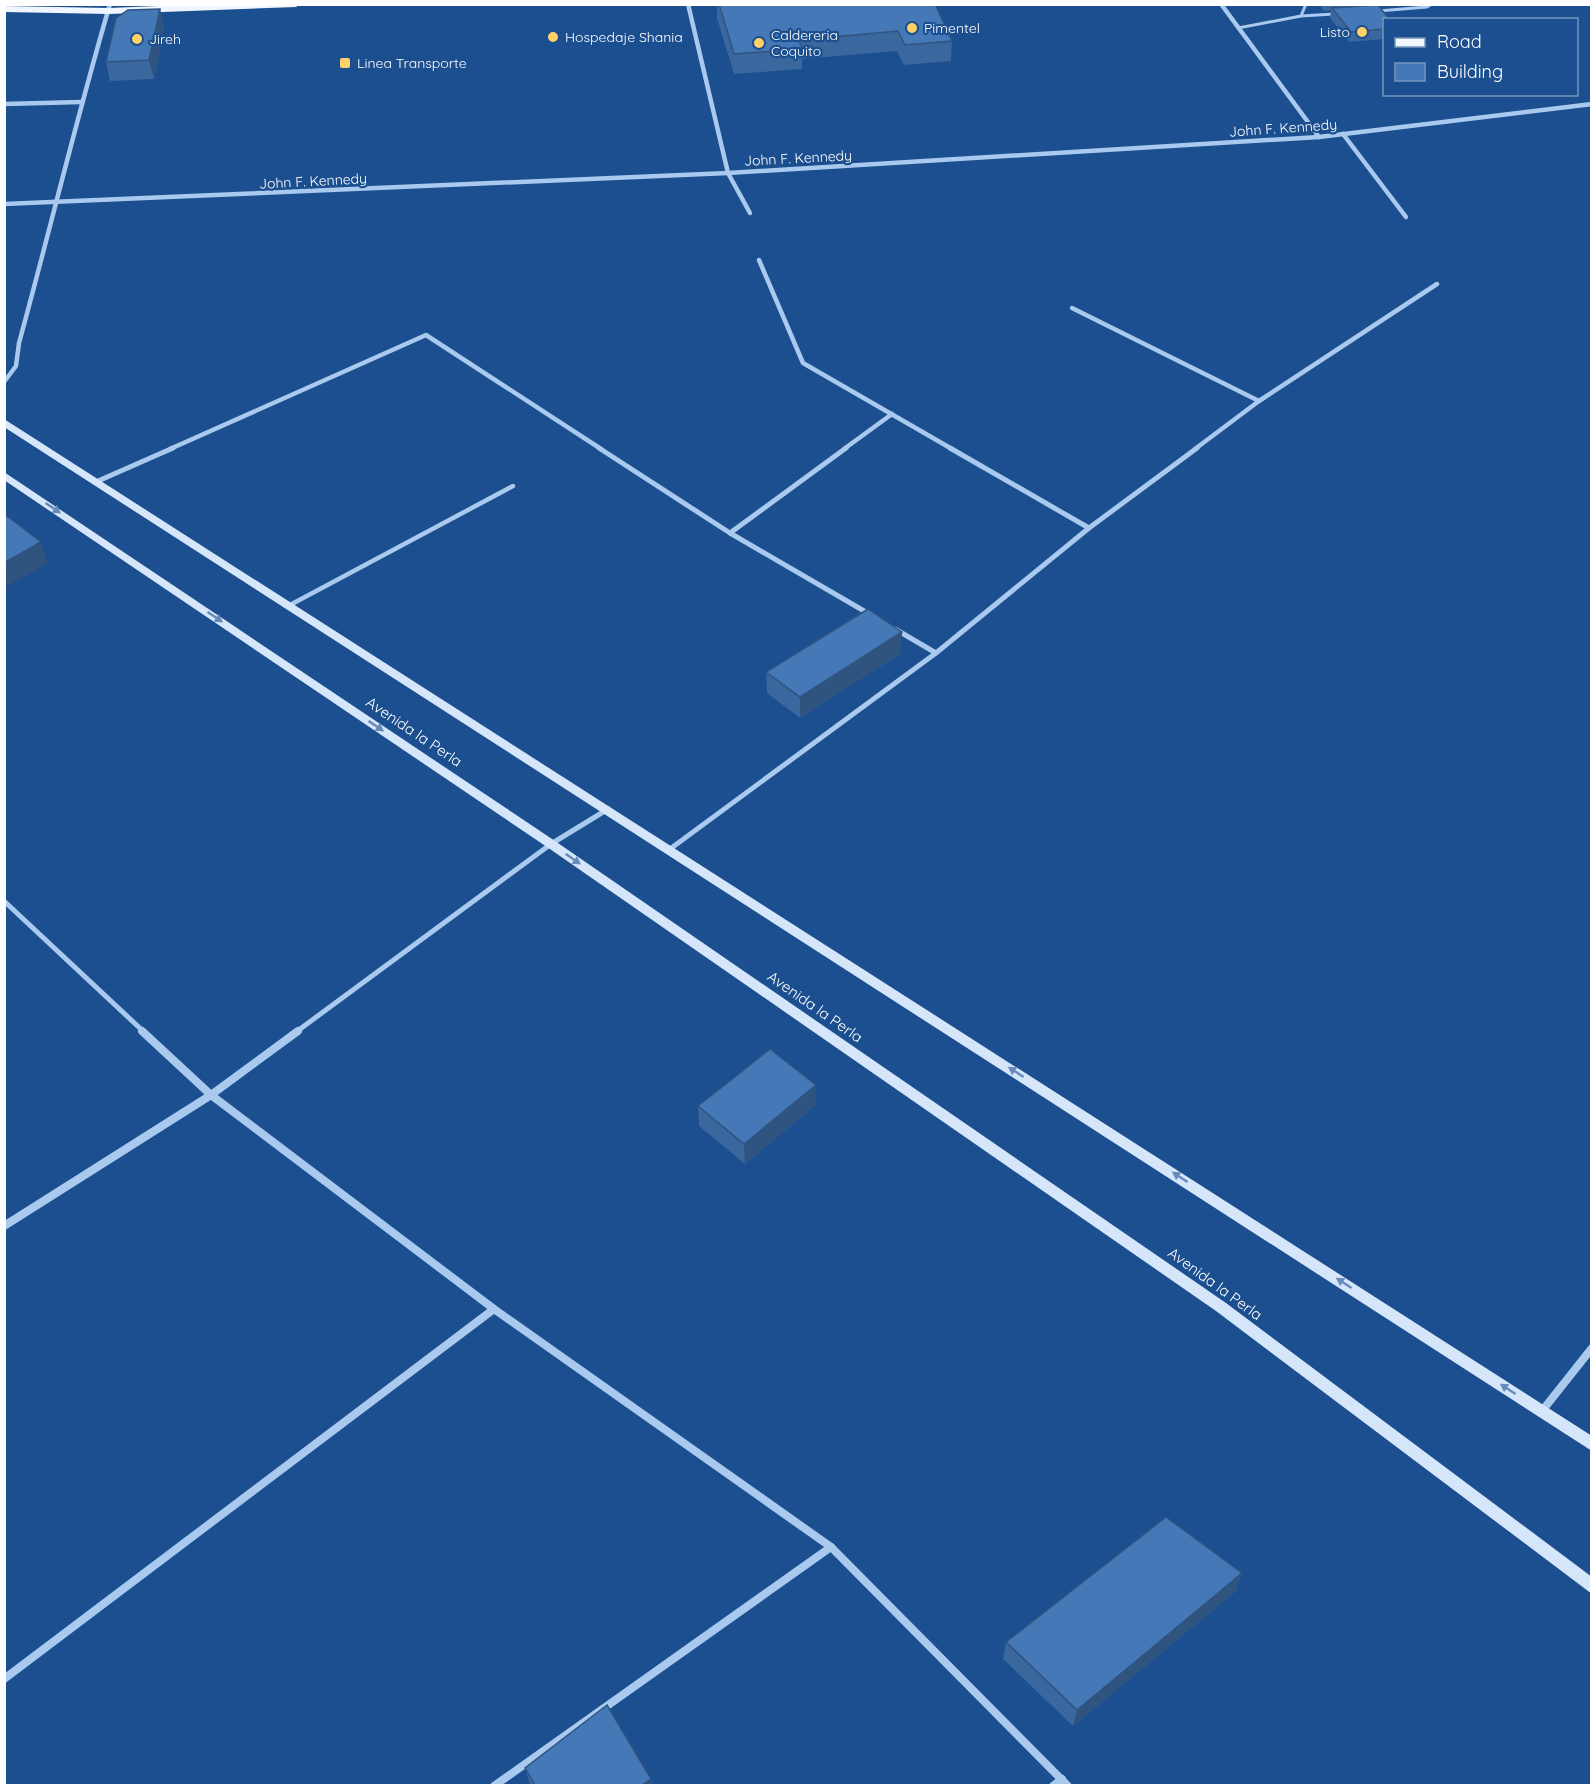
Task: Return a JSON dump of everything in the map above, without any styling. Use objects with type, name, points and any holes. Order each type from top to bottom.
[{"type":"main road","points":[[4,9],[297,4]]},
{"type":"street","points":[[688,4],[728,173],[750,213]]},
{"type":"street","points":[[1221,4],[1319,137]]},
{"type":"street","points":[[4,382],[16,366],[19,343],[58,202],[81,102],[110,8]]},
{"type":"street","points":[[4,104],[81,102]]},
{"type":"street","name":"John F. Kennedy","points":[[4,204],[728,173],[1319,137],[1592,104]]},
{"type":"street","points":[[1343,134],[1406,217]]},
{"type":"street","points":[[759,260],[803,363],[1089,528]]},
{"type":"street","points":[[670,849],[936,653],[1089,528],[1259,401],[1437,284]]},
{"type":"street","points":[[1072,308],[1259,401]]},
{"type":"street","points":[[98,481],[426,335],[730,533],[874,617]]},
{"type":"street","points":[[730,533],[892,414]]},
{"type":"street","points":[[4,422],[1592,1444]]},
{"type":"street","name":"Avenida la Perla","points":[[4,475],[551,844],[1221,1307],[1592,1587]]},
{"type":"street","points":[[884,623],[936,653]]},
{"type":"street","points":[[4,1226],[211,1095],[551,844],[608,809]]},
{"type":"street","points":[[4,901],[211,1095],[494,1309],[831,1547],[1065,1782]]},
{"type":"street","points":[[4,1679],[494,1309]]},
{"type":"street","points":[[1542,1411],[1592,1348]]},
{"type":"street","points":[[494,1785],[831,1547]]},
{"type":"street","points":[[1053,1785],[1065,1782]]},
{"type":"lane","points":[[1301,16],[1306,4]]},
{"type":"lane","points":[[1370,11],[1427,8],[1432,4]]},
{"type":"lane","points":[[1238,28],[1301,16],[1335,14]]},
{"type":"lane","points":[[290,604],[513,486]]},
{"type":"building","points":[[719,4],[935,4],[952,41],[905,45],[898,31],[799,40],[802,49],[734,54]]},
{"type":"building","points":[[1378,5],[1388,18],[1383,18],[1383,29],[1351,32],[1332,8]]},
{"type":"building","points":[[160,9],[149,60],[106,62],[116,18],[128,10]]},
{"type":"building","points":[[7,516],[41,542],[4,563],[4,518]]},
{"type":"building","points":[[868,609],[902,632],[800,697],[766,672]]},
{"type":"building","points":[[770,1049],[816,1085],[744,1144],[698,1106]]},
{"type":"building","points":[[1166,1517],[1242,1573],[1077,1710],[1006,1642]]},
{"type":"building","points":[[607,1705],[651,1779],[642,1785],[535,1785],[525,1768]]},
{"type":"place","name":"Pimentel","points":[[912,28]]},
{"type":"place","name":"Listo","points":[[1362,32]]},
{"type":"place","name":"Hospedaje Shania","points":[[553,37]]},
{"type":"place","name":"Jireh","points":[[137,39]]},
{"type":"place","name":"Caldereria Coquito","points":[[759,43]]},
{"type":"place","name":"Linea Transporte","points":[[345,63]]}]
